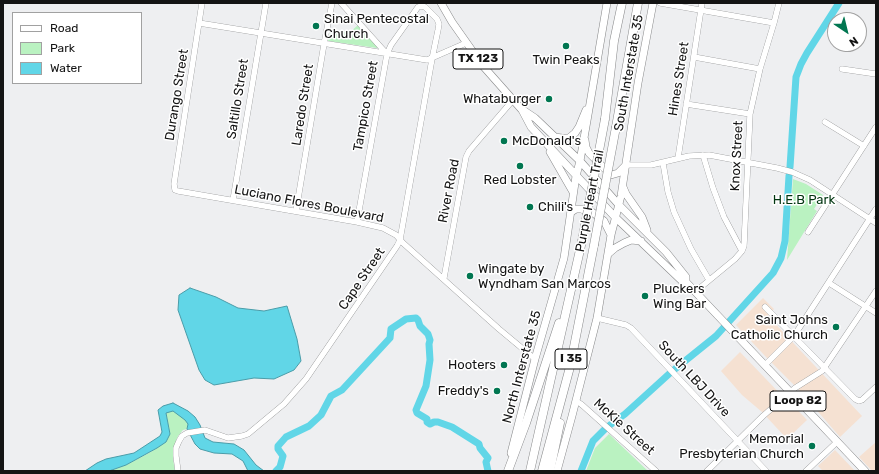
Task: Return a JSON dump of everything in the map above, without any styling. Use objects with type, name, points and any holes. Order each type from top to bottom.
[{"type":"highway","name":"Purple Heart Trail","points":[[530,471],[582,241],[605,119],[614,41],[622,3]]},
{"type":"highway","name":"Purple Heart Trail","points":[[542,471],[568,372],[594,245],[638,3]]},
{"type":"highway","points":[[507,471],[526,423],[575,273]]},
{"type":"highway","points":[[550,471],[561,418],[568,372]]},
{"type":"main road","name":"TX 123","points":[[441,3],[466,43],[483,66],[522,110],[531,127],[615,217],[652,253],[667,265],[682,281],[686,282]]},
{"type":"main road","points":[[576,176],[580,161],[607,3]]},
{"type":"main road","name":"South Interstate 35","points":[[615,217],[623,184],[638,83],[653,3]]},
{"type":"main road","points":[[554,136],[569,138],[575,133],[579,127],[591,97]]},
{"type":"main road","name":"TX 123","points":[[522,110],[535,118],[580,161],[619,205]]},
{"type":"main road","points":[[585,131],[586,147],[611,174],[618,173],[626,165]]},
{"type":"main road","points":[[546,143],[561,174],[569,184],[573,193]]},
{"type":"main road","name":"North Interstate 35","points":[[507,471],[535,359],[564,258],[576,176]]},
{"type":"main road","points":[[623,184],[626,194],[642,217],[648,232]]},
{"type":"main road","name":"Loop 82","points":[[619,205],[648,232],[666,252],[682,271],[686,277],[686,282],[720,319],[865,471]]},
{"type":"main road","points":[[571,212],[576,209],[581,209],[592,212],[604,221],[611,235]]},
{"type":"main road","points":[[557,471],[597,318],[615,217]]},
{"type":"main road","points":[[608,254],[624,242],[631,240],[641,241]]},
{"type":"street","name":"Durango Street","points":[[175,190],[174,184],[202,3]]},
{"type":"street","name":"Saltillo Street","points":[[233,200],[266,3]]},
{"type":"street","name":"Laredo Street","points":[[296,210],[332,3]]},
{"type":"street","points":[[341,3],[387,54]]},
{"type":"street","points":[[660,3],[774,23]]},
{"type":"street","name":"Hines Street","points":[[678,158],[702,3]]},
{"type":"street","name":"Knox Street","points":[[742,251],[745,240],[750,114],[760,69],[779,3]]},
{"type":"street","name":"Tampico Street","points":[[357,222],[387,54],[391,45],[413,13],[418,7],[421,6]]},
{"type":"street","name":"Cape Street","points":[[178,471],[176,448],[182,436],[187,433],[205,430],[228,438],[248,434],[284,404],[306,379],[391,257],[400,240],[439,24],[437,19],[425,7],[421,6]]},
{"type":"street","points":[[199,23],[427,60],[432,59],[442,52],[466,43]]},
{"type":"street","points":[[694,57],[760,69]]},
{"type":"street","points":[[842,69],[876,74]]},
{"type":"street","name":"River Road","points":[[444,278],[466,157],[469,151],[513,100]]},
{"type":"street","points":[[686,104],[750,114]]},
{"type":"street","points":[[825,122],[864,146]]},
{"type":"street","points":[[808,232],[876,127]]},
{"type":"street","points":[[626,165],[651,165],[678,158],[703,155],[777,168],[792,172],[810,180],[876,223]]},
{"type":"street","points":[[696,292],[742,251],[724,217],[703,155]]},
{"type":"street","points":[[663,163],[665,178],[674,212],[691,249],[709,280]]},
{"type":"street","name":"Luciano Flores Boulevard","points":[[175,190],[296,210],[383,228],[396,235],[535,359]]},
{"type":"street","points":[[765,365],[794,336],[876,209]]},
{"type":"street","points":[[829,283],[876,313]]},
{"type":"street","points":[[707,471],[790,392],[802,383],[817,375],[825,368],[876,291]]},
{"type":"street","points":[[765,307],[855,399],[859,401],[862,400],[876,387]]},
{"type":"street","name":"South LBJ Drive","points":[[597,318],[626,325],[631,328],[766,471]]},
{"type":"street","name":"McKie Street","points":[[576,401],[656,471]]},
{"type":"street","points":[[806,471],[837,442]]},
{"type":"shaded area","points":[[763,298],[774,309],[768,316],[862,416],[840,437],[800,391],[736,325]]},
{"type":"shaded area","points":[[740,352],[807,420],[787,439],[762,412],[742,395],[721,371]]},
{"type":"shaded area","points":[[876,442],[876,471],[872,471],[859,457]]},
{"type":"shaded area","points":[[835,450],[855,471],[823,471],[818,466]]},
{"type":"green space","points":[[358,25],[378,47],[377,48],[328,41],[331,29],[349,33]]},
{"type":"green space","name":"H.E.B Park","points":[[793,179],[806,184],[823,195],[814,209],[817,211],[787,260]]},
{"type":"green space","points":[[173,411],[185,419],[188,424],[187,429],[183,430],[178,436],[174,446],[173,459],[175,471],[109,471],[126,465],[166,442],[170,434],[166,412]]},
{"type":"green space","points":[[609,434],[648,471],[586,471],[595,448]]},
{"type":"water","points":[[190,288],[216,297],[238,308],[264,311],[287,306],[297,339],[301,361],[294,370],[274,379],[254,378],[214,385],[205,380],[199,370],[178,310],[179,295]]},
{"type":"water","points":[[173,403],[188,411],[195,417],[205,438],[213,442],[234,444],[244,450],[256,465],[264,471],[248,471],[243,461],[232,454],[214,453],[200,449],[195,444],[187,429],[188,424],[173,411],[166,413],[170,434],[166,442],[126,465],[109,471],[85,471],[106,459],[134,453],[160,436],[162,432],[158,410],[163,406]]},
{"type":"waterway","points":[[790,167],[796,77],[807,53],[839,3]]},
{"type":"waterway","points":[[675,369],[716,336],[773,273],[781,258],[785,241],[789,176]]},
{"type":"waterway","points":[[276,471],[280,467],[283,456],[278,449],[278,446],[286,437],[309,426],[321,415],[331,396],[342,390],[390,338],[391,329],[406,319],[416,318],[420,326],[428,334],[430,340],[430,360],[426,386],[416,410],[417,413],[427,419],[427,422],[430,424],[438,422],[452,427],[479,444],[480,448],[488,458],[486,462],[488,471]]},
{"type":"waterway","points":[[610,425],[625,414],[669,374]]},
{"type":"waterway","points":[[581,471],[593,441],[605,429]]},
{"type":"place","name":"Sinai Pentecostal Church","points":[[316,26]]},
{"type":"place","name":"Twin Peaks","points":[[566,46]]},
{"type":"place","name":"Whataburger","points":[[549,99]]},
{"type":"place","name":"McDonald's","points":[[504,141]]},
{"type":"place","name":"Red Lobster","points":[[520,166]]},
{"type":"place","name":"Chili's","points":[[530,207]]},
{"type":"place","name":"Wingate by Wyndham San Marcos","points":[[470,276]]},
{"type":"place","name":"Pluckers Wing Bar","points":[[645,296]]},
{"type":"place","name":"Saint Johns Catholic Church","points":[[836,327]]},
{"type":"place","name":"Hooters","points":[[504,365]]},
{"type":"place","name":"Freddy's","points":[[497,391]]},
{"type":"place","name":"Memorial Presbyterian Church","points":[[812,446]]}]
